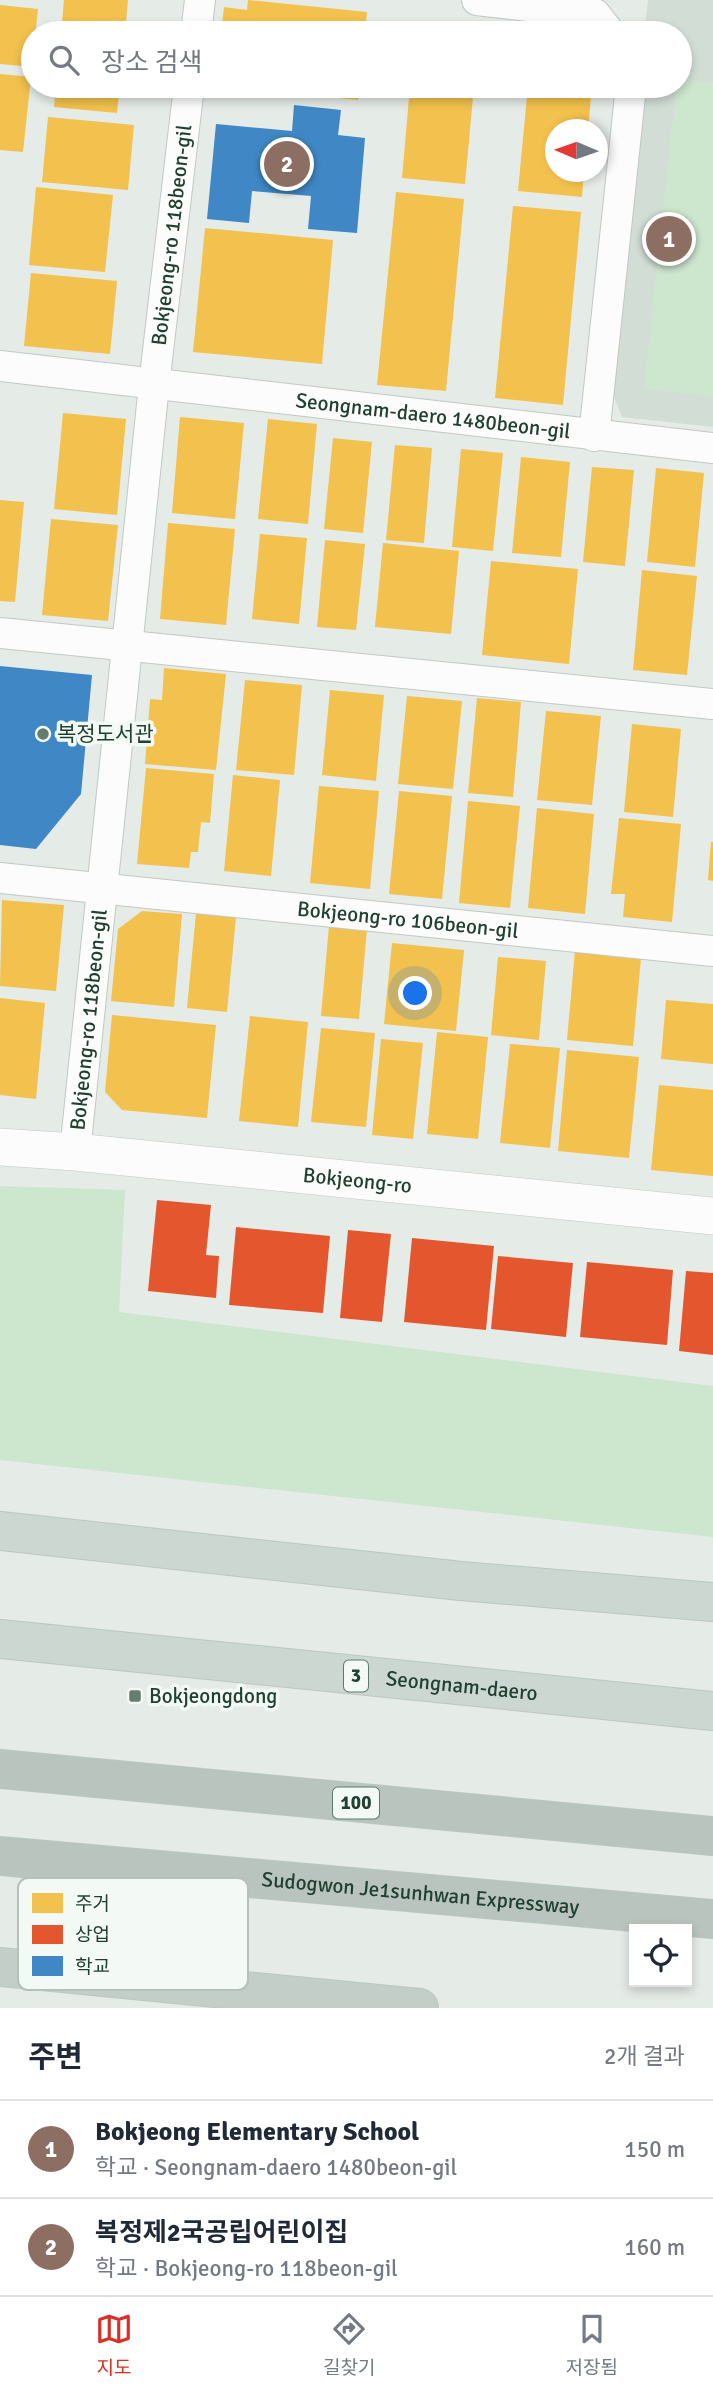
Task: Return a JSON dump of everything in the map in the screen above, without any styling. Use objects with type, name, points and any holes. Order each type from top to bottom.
[{"type":"highway","name":"100","points":[[0,1769],[713,1836]]},
{"type":"highway","name":"Sudogwon Je1sunhwan Expressway","points":[[0,1856],[713,1919]]},
{"type":"highway","points":[[0,1967],[18,1969]]},
{"type":"highway","points":[[235,1990],[419,2008]]},
{"type":"main road","points":[[0,1531],[461,1581],[713,1602]]},
{"type":"main road","name":"Seongnam-daero","points":[[0,1639],[713,1711]]},
{"type":"street","points":[[197,21],[200,0]]},
{"type":"street","points":[[477,0],[595,14],[601,21]]},
{"type":"street","name":"Bokjeong-ro 118beon-gil","points":[[75,1152],[154,385],[189,98]]},
{"type":"street","points":[[594,436],[630,98]]},
{"type":"street","points":[[0,366],[154,385]]},
{"type":"street","name":"Seongnam-daero 1480beon-gil","points":[[154,385],[713,448]]},
{"type":"street","points":[[0,633],[713,704]]},
{"type":"street","name":"Bokjeong-ro 118beon-gil","points":[[0,878],[103,889]]},
{"type":"street","name":"Bokjeong-ro 106beon-gil","points":[[103,889],[713,951]]},
{"type":"street","name":"Bokjeong-ro","points":[[0,1147],[75,1152],[713,1216]]},
{"type":"shaded area","points":[[648,0],[713,0],[713,427],[622,417],[612,392],[639,98],[692,98],[692,21],[645,21]]},
{"type":"green space","points":[[692,80],[713,83],[713,397],[644,389],[675,98],[692,98]]},
{"type":"green space","points":[[0,1186],[125,1190],[119,1312],[713,1386],[713,1537],[0,1460]]},
{"type":"building: 주거","points":[[64,0],[128,0],[126,21],[62,21]]},
{"type":"building: 주거","points":[[248,0],[367,12],[366,21],[222,21],[224,7],[247,10]]},
{"type":"building: 주거","points":[[0,5],[38,9],[37,21],[21,21],[21,66],[0,64]]},
{"type":"building: 주거","points":[[0,74],[21,76],[21,98],[29,98],[23,152],[0,150]]},
{"type":"building: 주거","points":[[55,98],[119,98],[117,113],[54,107]]},
{"type":"building: 주거","points":[[409,98],[473,98],[465,184],[402,178]]},
{"type":"building: 주거","points":[[527,98],[591,98],[589,119],[545,119],[545,182],[583,182],[582,197],[518,191]]},
{"type":"building: 주거","points":[[48,117],[134,125],[128,190],[42,182]]},
{"type":"building: 주거","points":[[36,187],[113,195],[105,272],[29,265]]},
{"type":"building: 주거","points":[[396,192],[464,199],[446,391],[377,385]]},
{"type":"building: 주거","points":[[513,206],[581,212],[563,405],[495,398]]},
{"type":"building: 주거","points":[[205,228],[333,240],[322,364],[193,352]]},
{"type":"building: 주거","points":[[31,273],[117,281],[110,354],[24,346]]},
{"type":"building: 주거","points":[[63,413],[126,419],[117,515],[54,509]]},
{"type":"building: 주거","points":[[180,417],[244,423],[235,519],[172,513]]},
{"type":"building: 주거","points":[[268,419],[317,424],[308,524],[258,519]]},
{"type":"building: 주거","points":[[333,438],[372,442],[363,533],[324,529]]},
{"type":"building: 주거","points":[[395,445],[432,448],[424,543],[386,540]]},
{"type":"building: 주거","points":[[461,449],[503,453],[493,551],[452,547]]},
{"type":"building: 주거","points":[[521,457],[570,462],[561,557],[512,553]]},
{"type":"building: 주거","points":[[592,467],[634,470],[625,566],[583,562]]},
{"type":"building: 주거","points":[[656,468],[704,473],[695,567],[647,562]]},
{"type":"building: 주거","points":[[0,500],[24,502],[15,602],[0,601]]},
{"type":"building: 주거","points":[[51,519],[118,525],[108,621],[42,615]]},
{"type":"building: 주거","points":[[168,523],[235,529],[226,625],[160,619]]},
{"type":"building: 주거","points":[[260,534],[307,538],[299,624],[252,619]]},
{"type":"building: 주거","points":[[325,540],[365,544],[356,630],[317,627]]},
{"type":"building: 주거","points":[[383,543],[459,551],[451,634],[375,627]]},
{"type":"building: 주거","points":[[491,561],[578,569],[569,664],[482,655]]},
{"type":"building: 주거","points":[[642,570],[697,576],[687,675],[633,670]]},
{"type":"building: 주거","points":[[164,668],[226,674],[216,770],[145,764],[150,699],[162,700]]},
{"type":"building: 주거","points":[[245,680],[302,685],[294,775],[236,770]]},
{"type":"building: 주거","points":[[330,690],[384,695],[376,781],[322,775]]},
{"type":"building: 주거","points":[[407,696],[462,701],[453,789],[398,784]]},
{"type":"building: 주거","points":[[477,698],[521,702],[513,797],[468,793]]},
{"type":"building: 주거","points":[[546,711],[601,716],[592,805],[537,800]]},
{"type":"building: 주거","points":[[632,724],[681,729],[673,817],[624,812]]},
{"type":"building: 주거","points":[[146,768],[214,774],[210,823],[201,822],[198,852],[191,852],[189,868],[137,864]]},
{"type":"building: 주거","points":[[233,775],[280,780],[271,876],[224,871]]},
{"type":"building: 주거","points":[[319,786],[379,791],[370,889],[310,883]]},
{"type":"building: 주거","points":[[399,791],[452,796],[442,899],[389,894]]},
{"type":"building: 주거","points":[[468,801],[520,806],[510,908],[459,903]]},
{"type":"building: 주거","points":[[537,808],[594,814],[585,914],[528,908]]},
{"type":"building: 주거","points":[[619,818],[681,824],[672,922],[623,917],[625,894],[611,894]]},
{"type":"building: 주거","points":[[713,842],[713,881],[708,880]]},
{"type":"building: 주거","points":[[2,900],[64,905],[56,991],[0,986]]},
{"type":"building: 주거","points":[[142,911],[182,914],[174,1007],[111,1001],[118,929]]},
{"type":"building: 주거","points":[[196,913],[236,917],[227,1012],[187,1008]]},
{"type":"building: 주거","points":[[329,926],[367,929],[359,1019],[321,1016]]},
{"type":"building: 주거","points":[[392,943],[464,950],[456,1031],[384,1024]]},
{"type":"building: 주거","points":[[575,951],[641,958],[633,1046],[567,1040]]},
{"type":"building: 주거","points":[[498,957],[546,961],[539,1040],[491,1035]]},
{"type":"building: 주거","points":[[0,998],[45,1003],[36,1099],[0,1095]]},
{"type":"building: 주거","points":[[666,1000],[713,1004],[713,1064],[661,1059]]},
{"type":"building: 주거","points":[[112,1015],[216,1025],[207,1118],[122,1110],[105,1092]]},
{"type":"building: 주거","points":[[250,1016],[308,1022],[298,1127],[239,1121]]},
{"type":"building: 주거","points":[[321,1028],[375,1033],[366,1127],[311,1122]]},
{"type":"building: 주거","points":[[437,1032],[488,1037],[478,1139],[427,1134]]},
{"type":"building: 주거","points":[[381,1039],[423,1043],[413,1139],[372,1135]]},
{"type":"building: 주거","points":[[510,1044],[560,1048],[550,1148],[500,1143]]},
{"type":"building: 주거","points":[[567,1050],[639,1057],[629,1158],[558,1151]]},
{"type":"building: 주거","points":[[659,1085],[713,1090],[713,1176],[651,1170]]},
{"type":"building: 상업","points":[[157,1200],[211,1205],[206,1255],[219,1256],[216,1298],[148,1291]]},
{"type":"building: 상업","points":[[236,1227],[330,1236],[323,1313],[229,1305]]},
{"type":"building: 상업","points":[[348,1230],[391,1234],[382,1322],[340,1318]]},
{"type":"building: 상업","points":[[412,1238],[494,1246],[486,1330],[404,1322]]},
{"type":"building: 상업","points":[[498,1256],[573,1263],[566,1337],[491,1329]]},
{"type":"building: 상업","points":[[587,1262],[673,1270],[667,1345],[580,1337]]},
{"type":"building: 상업","points":[[686,1271],[713,1273],[713,1355],[679,1351]]},
{"type":"building: 학교","points":[[294,105],[341,110],[338,135],[365,138],[357,233],[308,229],[311,196],[252,191],[249,223],[207,219],[216,124],[292,131]]},
{"type":"building: 학교","name":"복정도서관","points":[[0,666],[92,675],[81,794],[36,849],[0,845]]},
{"type":"place","name":"복정제2국공립어린이집","points":[[287,164]]},
{"type":"place","name":"Bokjeong Elementary School","points":[[669,239]]},
{"type":"place","name":"복정도서관","points":[[43,734]]},
{"type":"place","name":"Bokjeongdong","points":[[135,1696]]}]
